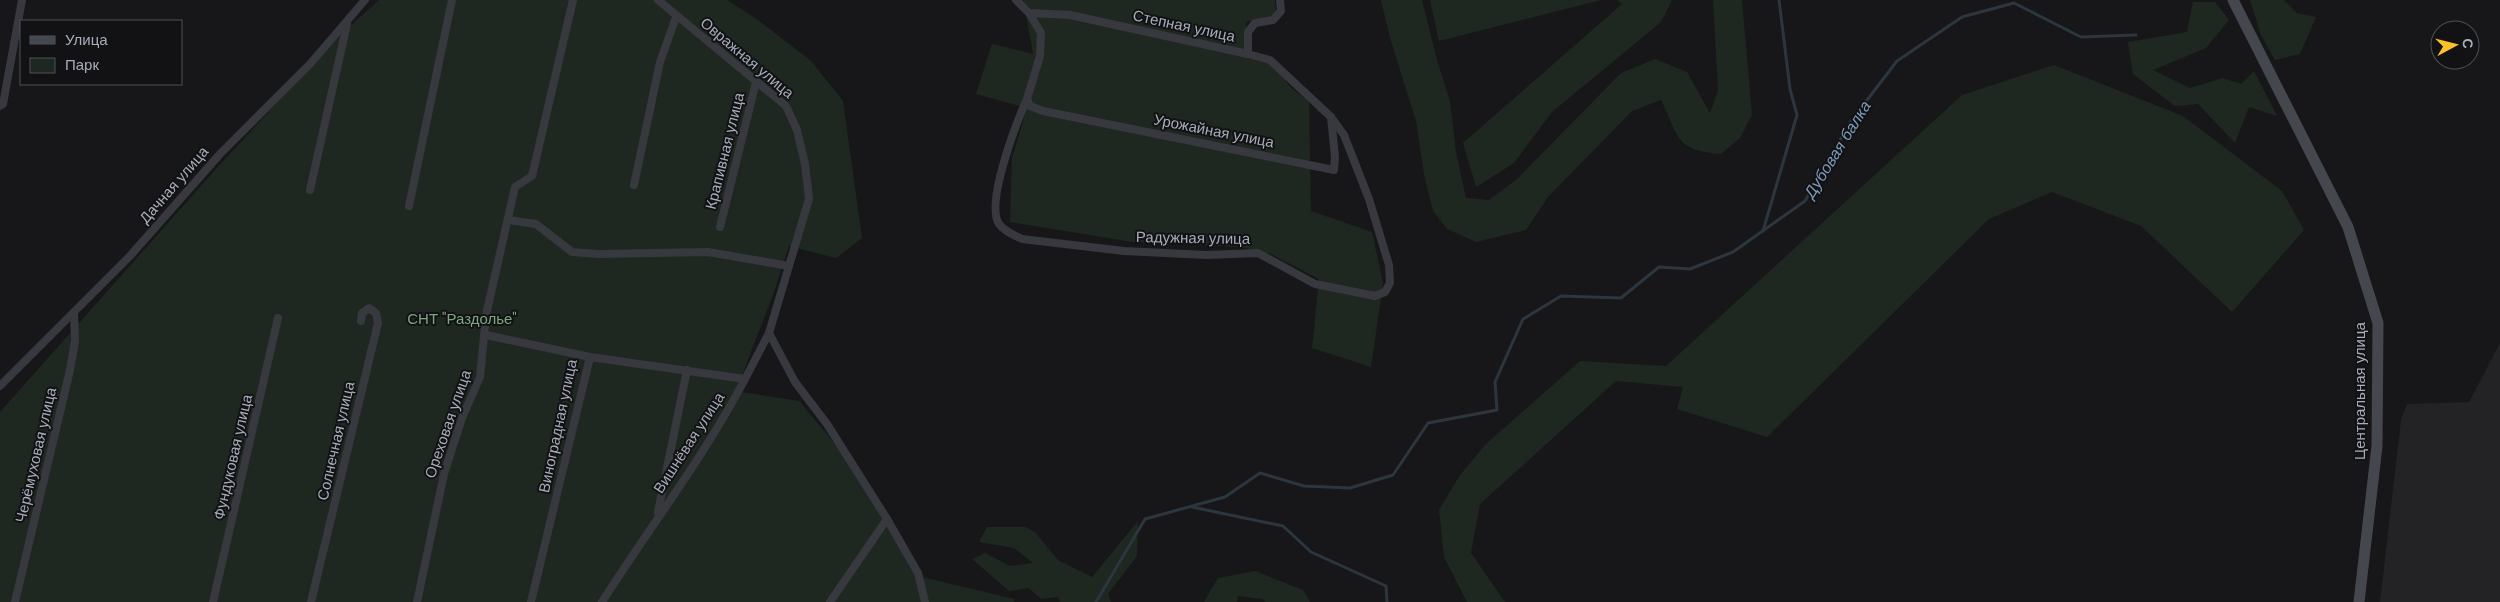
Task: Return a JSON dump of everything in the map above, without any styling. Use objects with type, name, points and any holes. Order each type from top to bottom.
[{"type":"street","points":[[1,105],[22,0]]},
{"type":"street","name":"Дачная улица","points":[[0,386],[130,256],[220,154],[310,64],[365,0]]},
{"type":"street","points":[[409,206],[452,0]]},
{"type":"street","name":"Ореховая улица","points":[[417,602],[444,474],[462,418],[480,377],[486,335],[486,315],[515,187],[532,176],[573,0]]},
{"type":"street","name":"Овражная улица","points":[[658,0],[676,17],[786,106],[797,130],[806,164],[809,199],[769,332],[745,379]]},
{"type":"street","points":[[1016,0],[1029,13],[1041,33],[1040,56],[1026,99]]},
{"type":"street","name":"Степная улица","points":[[1029,13],[1070,15],[1248,54],[1248,32],[1255,23],[1273,20],[1281,11],[1280,0]]},
{"type":"street","name":"Центральная улица","points":[[2233,0],[2348,226],[2378,323],[2377,446],[2359,602]]},
{"type":"street","points":[[634,185],[660,62],[676,17]]},
{"type":"street","points":[[310,190],[347,21]]},
{"type":"street","points":[[1248,54],[1270,60],[1331,117]]},
{"type":"street","name":"Крапивная улица","points":[[720,227],[756,82]]},
{"type":"street","name":"Радужная улица","points":[[1026,99],[1003,162],[996,210],[999,224],[1008,233],[1022,239],[1124,251],[1207,255],[1258,253],[1315,284],[1374,296],[1386,292],[1390,283],[1389,265],[1369,199],[1344,135],[1331,117]]},
{"type":"street","name":"Урожайная улица","points":[[1026,99],[1030,106],[1043,111],[1334,170],[1331,117]]},
{"type":"street","points":[[508,220],[536,224],[572,252],[599,254],[708,252],[789,266]]},
{"type":"street","name":"Солнечная улица","points":[[312,602],[378,323],[376,313],[368,308],[362,313],[361,321]]},
{"type":"street","name":"Черёмуховая улица","points":[[15,602],[70,370],[75,341],[74,313]]},
{"type":"street","name":"Фундуковая улица","points":[[213,602],[278,318]]},
{"type":"street","points":[[769,332],[795,382],[828,424],[887,519],[918,573],[925,602]]},
{"type":"street","name":"Виноградная улица","points":[[486,335],[590,357],[531,602]]},
{"type":"street","name":"Вишнёвая улица","points":[[590,357],[745,379],[723,419],[657,516],[602,602]]},
{"type":"street","points":[[657,516],[687,370]]},
{"type":"street","points":[[830,602],[887,519]]},
{"type":"shaded area","points":[[2500,343],[2500,602],[2380,602],[2401,420],[2407,404],[2469,402]]},
{"type":"green space","name":"СНТ \"Раздолье\"","points":[[379,0],[727,0],[758,20],[811,61],[843,101],[862,238],[836,258],[789,246],[774,292],[736,391],[799,401],[836,445],[918,576],[1014,599],[1014,602],[0,602],[0,412],[215,170],[339,36]]},
{"type":"green space","points":[[1011,0],[1275,0],[1276,15],[1246,22],[1247,58],[1275,65],[1291,88],[1309,101],[1311,211],[1372,232],[1383,284],[1371,367],[1312,348],[1319,279],[1271,254],[1241,247],[1133,242],[1010,222],[1012,158],[1027,108],[976,94],[992,44],[1033,54],[1026,14]]},
{"type":"green space","points":[[1381,0],[1422,0],[1437,60],[1450,101],[1456,152],[1466,198],[1489,200],[1517,179],[1621,73],[1655,59],[1687,72],[1710,113],[1718,91],[1713,0],[1742,0],[1752,115],[1740,138],[1721,154],[1694,149],[1680,140],[1661,100],[1632,111],[1548,197],[1526,230],[1476,242],[1447,229],[1433,211],[1424,174],[1416,121],[1390,38]]},
{"type":"green space","points":[[1430,0],[1601,0],[1439,41]]},
{"type":"green space","points":[[1617,0],[1672,0],[1661,22],[1552,112],[1514,163],[1476,187],[1463,143],[1622,4]]},
{"type":"green space","points":[[2250,0],[2284,0],[2297,13],[2316,17],[2300,54],[2275,60],[2261,35]]},
{"type":"green space","points":[[2193,2],[2215,2],[2229,20],[2206,48],[2153,70],[2190,88],[2223,78],[2241,84],[2254,71],[2277,116],[2249,107],[2235,143],[2198,104],[2175,106],[2133,74],[2128,42],[2187,32]]},
{"type":"green space","points":[[2054,65],[2183,116],[2282,191],[2304,230],[2232,312],[2141,226],[2052,192],[1989,219],[1767,437],[1677,409],[1683,387],[1616,381],[1480,504],[1471,553],[1505,602],[1467,602],[1444,557],[1439,510],[1460,475],[1486,444],[1580,361],[1666,366],[1962,95]]},
{"type":"green space","points":[[1138,521],[1137,556],[1108,594],[1111,602],[1060,602],[1058,597],[1041,599],[1029,588],[1009,591],[972,559],[985,553],[1010,566],[1033,563],[1014,548],[979,542],[987,527],[1025,527],[1035,532],[1058,560],[1092,577]]},
{"type":"green space","points":[[1255,571],[1303,590],[1310,602],[1265,602],[1262,599],[1238,596],[1237,602],[1204,602],[1218,578]]},
{"type":"waterway","points":[[1763,231],[1797,115],[1790,89],[1779,0]]},
{"type":"waterway","name":"Дубовая балка","points":[[1096,602],[1145,519],[1225,497],[1260,473],[1304,486],[1350,488],[1393,475],[1428,423],[1497,410],[1495,382],[1523,319],[1561,296],[1621,298],[1659,267],[1690,269],[1733,252],[1805,201],[1851,121],[1897,61],[1962,17],[2014,3],[2081,37],[2136,35]]},
{"type":"waterway","points":[[1192,507],[1283,526],[1311,552],[1386,586],[1387,602]]}]
